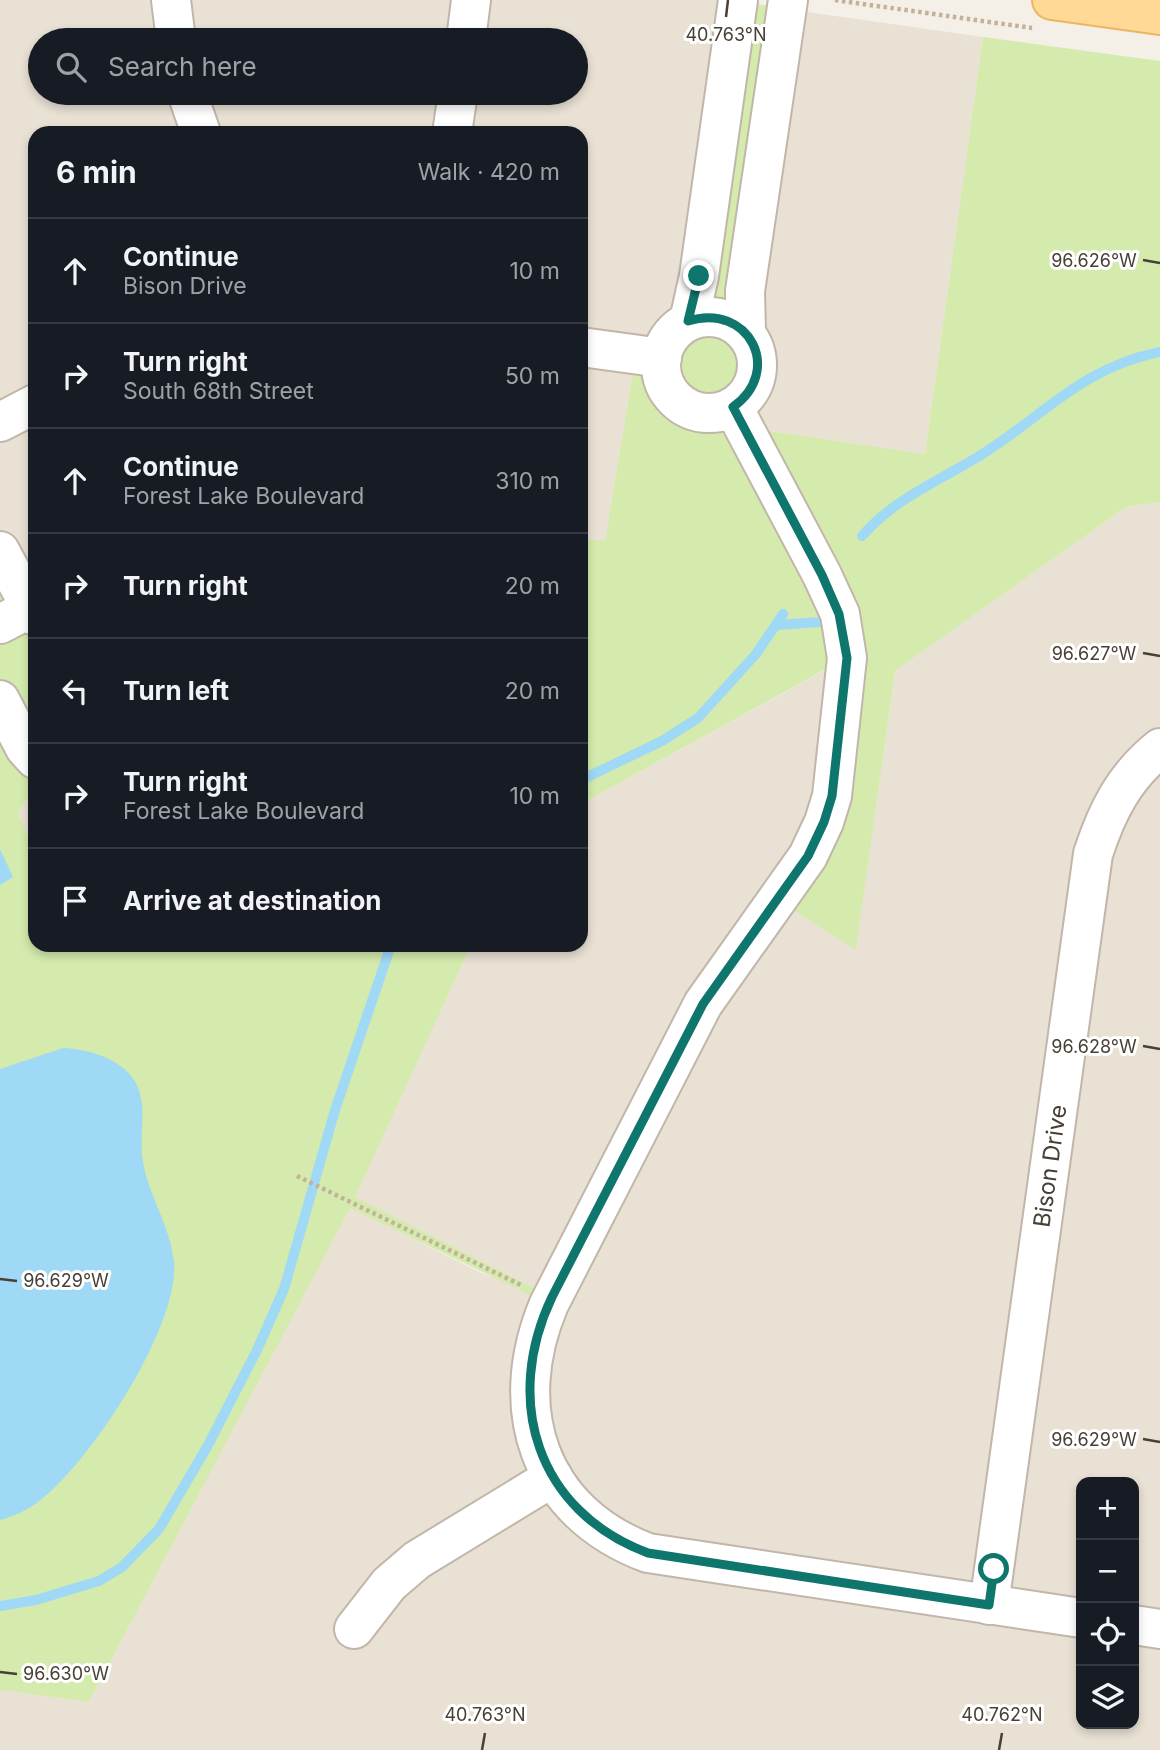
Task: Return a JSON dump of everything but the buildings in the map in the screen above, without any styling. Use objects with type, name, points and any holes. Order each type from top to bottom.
[{"type":"main road","points":[[1044,14],[1160,15]]},
{"type":"street","points":[[171,0],[174,28]]},
{"type":"street","points":[[468,28],[471,0]]},
{"type":"street","points":[[688,321],[699,276],[738,0]]},
{"type":"street","points":[[746,333],[745,291],[788,0]]},
{"type":"street","points":[[191,105],[199,126]]},
{"type":"street","points":[[453,126],[456,105]]},
{"type":"street","points":[[714,317],[738,325],[746,333],[756,352],[757,374],[748,393],[733,407],[712,413],[701,412],[680,403],[665,384],[662,358],[670,337],[688,321],[714,317]]},
{"type":"street","points":[[588,348],[662,358]]},
{"type":"street","points":[[733,407],[822,575],[839,614],[847,658],[832,796],[824,822],[808,856],[703,1004],[536,1334],[530,1362],[531,1420],[539,1448],[553,1477],[583,1513],[631,1546],[662,1556],[1076,1617]]},
{"type":"street","points":[[0,422],[28,408]]},
{"type":"street","points":[[0,551],[22,616]]},
{"type":"street","points":[[0,700],[28,751]]},
{"type":"street","name":"Bison Drive","points":[[989,1605],[1093,854],[1105,817],[1124,784],[1160,748]]},
{"type":"street","points":[[354,1629],[389,1584],[417,1560],[553,1477]]},
{"type":"street","points":[[1139,1626],[1160,1629]]},
{"type":"path","points":[[835,0],[1044,14]]},
{"type":"path","points":[[296,1175],[525,1287]]},
{"type":"shaded area","points":[[0,0],[727,0],[692,309],[664,348],[636,355],[605,542],[588,540],[588,126],[28,126],[28,603],[0,551]]},
{"type":"shaded area","points":[[786,9],[983,37],[925,454],[743,427],[742,401],[757,374],[758,363],[752,342]]},
{"type":"shaded area","points":[[1160,502],[1160,1750],[0,1750],[0,1690],[89,1702],[350,1207],[481,1273],[552,1297],[354,1197],[468,952],[588,952],[588,800],[847,658],[856,949],[895,671],[1126,507]]},
{"type":"shaded area","points":[[28,797],[28,837],[18,813]]},
{"type":"green space","points":[[738,1],[786,9],[752,342],[757,366],[742,402],[744,427],[925,454],[983,37],[1160,61],[1160,502],[1126,507],[895,671],[856,950],[776,899],[808,856],[846,658],[588,800],[588,540],[605,541],[636,355],[664,348],[678,328]]},
{"type":"green space","points":[[0,551],[28,603],[28,797],[18,813],[28,837],[28,952],[468,952],[355,1197],[552,1297],[549,1304],[350,1208],[89,1702],[0,1690]]},
{"type":"water","points":[[0,849],[13,877],[0,885]]},
{"type":"water","points":[[63,1048],[87,1051],[111,1060],[131,1076],[137,1086],[142,1106],[143,1162],[172,1250],[172,1290],[147,1357],[105,1427],[59,1483],[38,1502],[20,1513],[0,1520],[0,1069]]},
{"type":"waterway","points":[[862,536],[903,501],[1004,440],[1086,381],[1132,359],[1160,352]]},
{"type":"waterway","points":[[588,777],[662,741],[698,718],[756,654],[783,614]]},
{"type":"waterway","points":[[776,625],[821,622]]},
{"type":"waterway","points":[[0,1606],[36,1600],[99,1581],[122,1567],[159,1529],[207,1447],[257,1350],[284,1289],[335,1110],[389,952]]},
{"type":"route","points":[[699,276],[688,321],[702,317],[727,320],[738,325],[752,342],[758,363],[757,374],[748,393],[733,407],[822,575],[839,614],[847,658],[832,796],[824,822],[808,856],[703,1004],[552,1297],[536,1334],[530,1362],[528,1391],[531,1420],[539,1448],[553,1477],[576,1507],[598,1526],[648,1553],[989,1605],[994,1569]]}]
